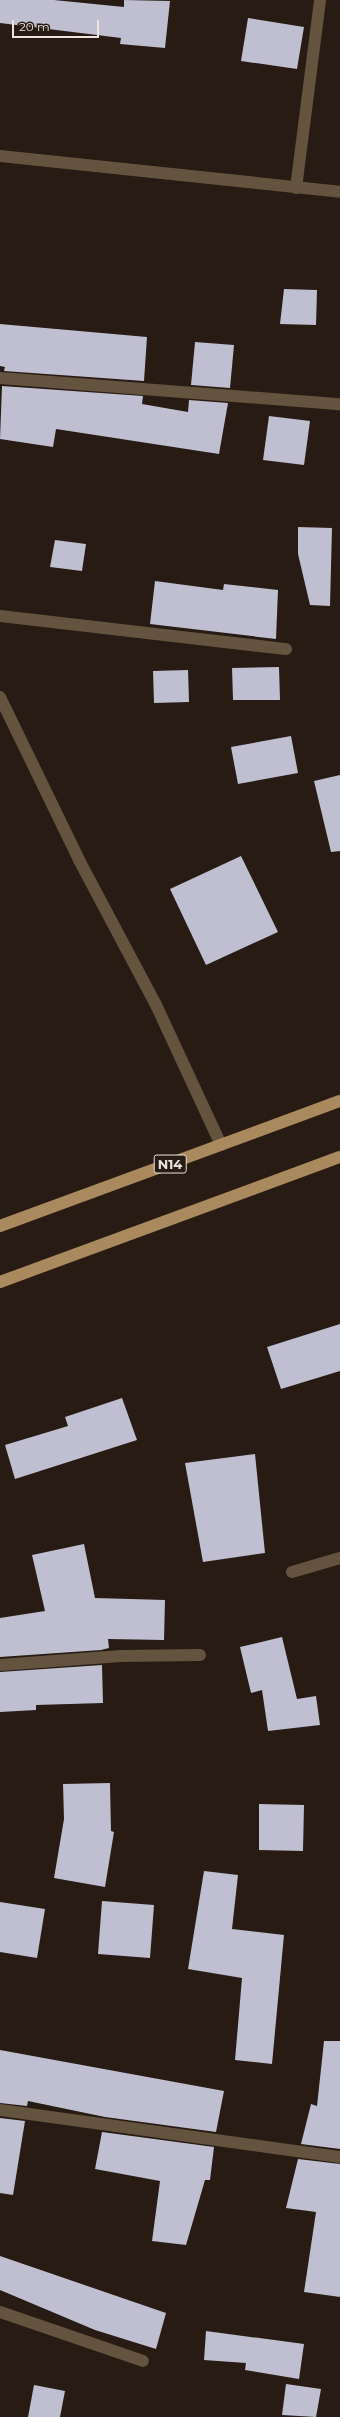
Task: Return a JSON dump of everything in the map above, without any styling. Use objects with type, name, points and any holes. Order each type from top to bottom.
[{"type":"main road","name":"N14","points":[[0,1226],[340,1101]]},
{"type":"main road","points":[[0,1282],[340,1157]]},
{"type":"street","points":[[296,188],[320,0]]},
{"type":"street","points":[[0,156],[340,192]]},
{"type":"street","points":[[0,378],[340,404]]},
{"type":"street","points":[[0,616],[286,649]]},
{"type":"street","points":[[0,697],[79,860],[157,1007],[221,1145]]},
{"type":"street","points":[[292,1572],[340,1558]]},
{"type":"street","points":[[0,1665],[121,1656],[200,1656]]},
{"type":"street","points":[[0,2110],[340,2157]]},
{"type":"street","points":[[0,2312],[143,2361]]},
{"type":"building","points":[[0,0],[54,0],[124,7],[124,0],[170,1],[165,48],[120,44],[121,38],[0,23]]},
{"type":"building","points":[[248,18],[304,27],[297,69],[241,61]]},
{"type":"building","points":[[284,289],[317,290],[316,325],[280,324]]},
{"type":"building","points":[[0,324],[147,337],[144,381],[4,371],[5,367],[0,366]]},
{"type":"building","points":[[195,342],[234,345],[230,388],[191,385]]},
{"type":"building","points":[[2,386],[143,396],[142,404],[188,412],[189,400],[228,403],[219,454],[56,429],[53,447],[0,439]]},
{"type":"building","points":[[269,416],[310,421],[304,465],[263,460]]},
{"type":"building","points":[[298,527],[332,528],[330,606],[310,605],[298,554]]},
{"type":"building","points":[[55,540],[86,544],[82,571],[50,567]]},
{"type":"building","points":[[155,581],[223,590],[224,584],[278,590],[276,639],[150,624]]},
{"type":"building","points":[[279,667],[280,700],[233,700],[232,668]]},
{"type":"building","points":[[188,670],[189,702],[154,703],[153,671]]},
{"type":"building","points":[[291,736],[298,773],[238,784],[231,747]]},
{"type":"building","points":[[340,775],[340,851],[331,852],[314,781]]},
{"type":"building","points":[[241,856],[278,932],[206,965],[170,889]]},
{"type":"building","points":[[340,1324],[340,1371],[281,1389],[267,1347]]},
{"type":"building","points":[[122,1398],[137,1440],[15,1479],[5,1445],[68,1426],[65,1417]]},
{"type":"building","points":[[255,1454],[265,1553],[203,1562],[185,1463]]},
{"type":"building","points":[[84,1544],[95,1598],[165,1600],[164,1640],[108,1639],[109,1648],[101,1650],[0,1657],[0,1618],[45,1611],[32,1555]]},
{"type":"building","points":[[282,1637],[297,1699],[316,1696],[320,1725],[268,1731],[262,1690],[251,1693],[240,1647]]},
{"type":"building","points":[[102,1665],[103,1703],[36,1705],[36,1710],[0,1712],[0,1672]]},
{"type":"building","points":[[110,1783],[111,1831],[114,1832],[105,1887],[54,1878],[64,1819],[63,1784]]},
{"type":"building","points":[[259,1804],[304,1805],[303,1851],[259,1850]]},
{"type":"building","points":[[204,1871],[238,1875],[232,1929],[284,1935],[272,2064],[235,2060],[242,1978],[188,1969]]},
{"type":"building","points":[[102,1901],[154,1905],[150,1958],[98,1954]]},
{"type":"building","points":[[0,1902],[45,1909],[37,1958],[0,1952]]},
{"type":"building","points":[[324,2041],[340,2041],[340,2149],[301,2144],[311,2104],[317,2106]]},
{"type":"building","points":[[0,2050],[224,2091],[216,2132],[105,2117],[28,2101],[27,2106],[0,2103]]},
{"type":"building","points":[[0,2118],[25,2121],[13,2195],[0,2193]]},
{"type":"building","points":[[102,2132],[214,2147],[210,2180],[205,2180],[186,2245],[152,2241],[160,2181],[95,2169]]},
{"type":"building","points":[[298,2159],[340,2164],[340,2297],[304,2292],[316,2212],[286,2208]]},
{"type":"building","points":[[0,2256],[166,2313],[156,2349],[95,2330],[0,2290]]},
{"type":"building","points":[[206,2331],[304,2344],[299,2379],[245,2370],[246,2363],[204,2360]]},
{"type":"building","points":[[286,2384],[321,2389],[316,2417],[282,2415]]},
{"type":"building","points":[[34,2385],[65,2391],[60,2417],[28,2417]]}]
